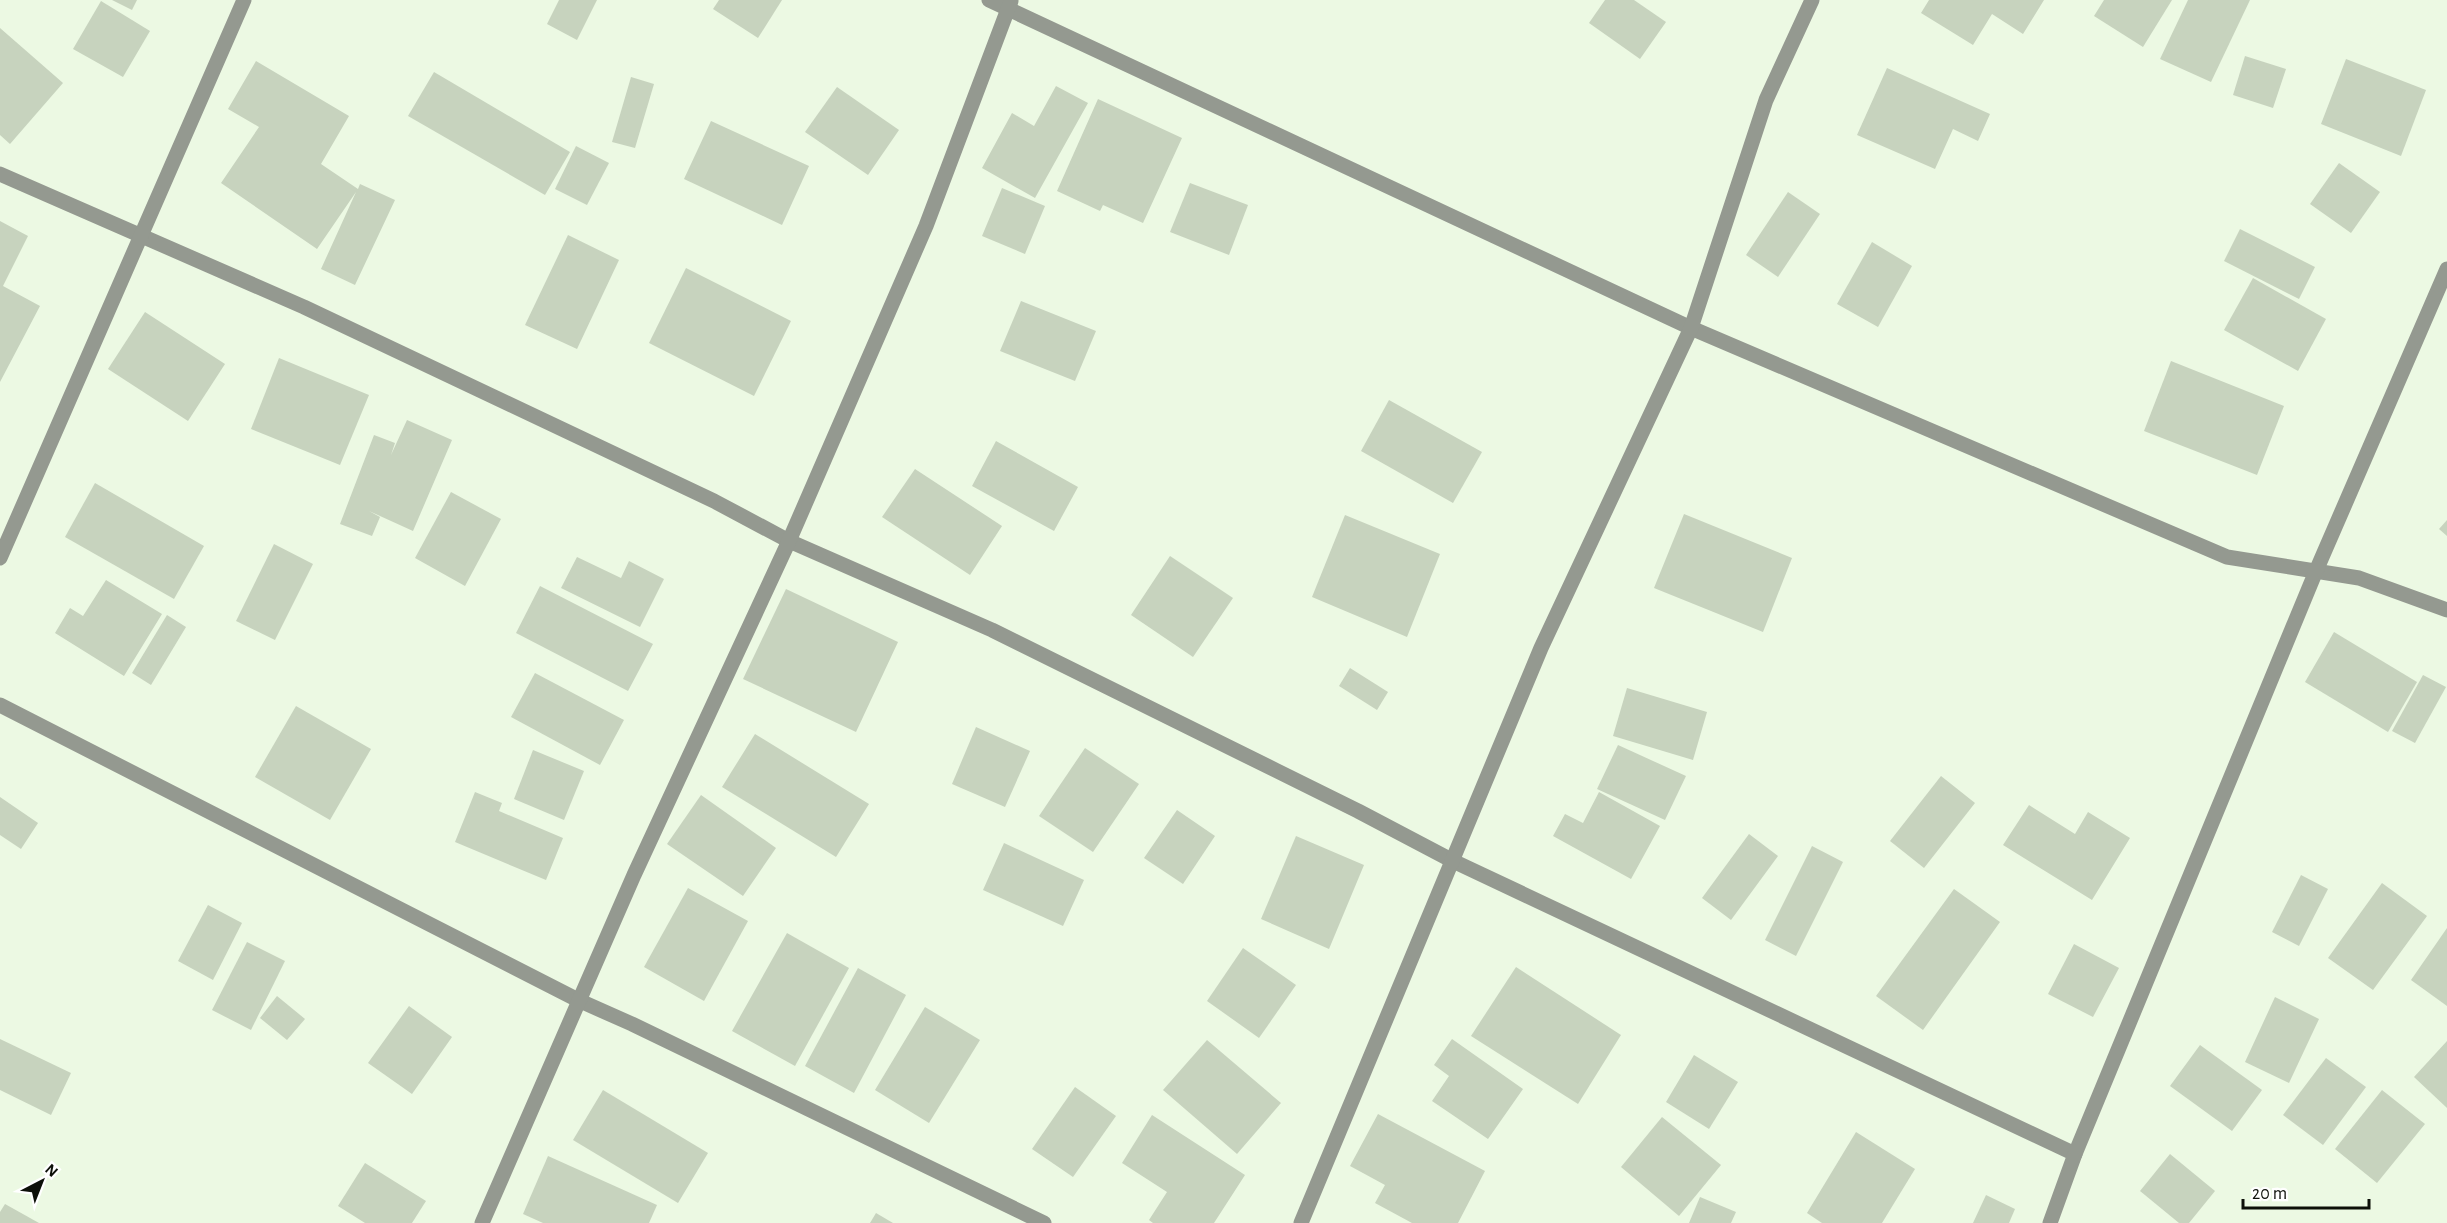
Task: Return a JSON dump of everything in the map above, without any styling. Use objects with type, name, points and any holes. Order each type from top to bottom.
[{"type":"street","points":[[0,558],[244,0]]},
{"type":"street","points":[[989,0],[1009,4],[1691,328],[2228,557],[2359,578],[2447,610]]},
{"type":"street","points":[[1301,1223],[1541,648],[1691,328],[1766,99],[1812,0]]},
{"type":"street","points":[[482,1223],[578,1000],[789,541],[926,226],[1009,4]]},
{"type":"street","points":[[0,174],[315,312],[714,501],[789,541],[992,630],[1358,811],[1453,861],[2075,1154]]},
{"type":"street","points":[[2050,1223],[2075,1154],[2316,571],[2447,269]]},
{"type":"street","points":[[0,705],[578,1000],[1044,1223]]},
{"type":"building","points":[[112,0],[137,0],[132,10]]},
{"type":"building","points":[[559,0],[597,0],[577,40],[547,24]]},
{"type":"building","points":[[719,0],[782,0],[758,38],[713,9]]},
{"type":"building","points":[[1605,0],[1634,0],[1666,22],[1640,59],[1589,23]]},
{"type":"building","points":[[1929,0],[2044,0],[2023,34],[1992,14],[1973,45],[1921,13]]},
{"type":"building","points":[[2104,0],[2172,0],[2143,47],[2094,16]]},
{"type":"building","points":[[2188,0],[2250,0],[2211,82],[2160,59]]},
{"type":"building","points":[[101,1],[150,31],[123,77],[73,49]]},
{"type":"building","points":[[0,28],[63,83],[10,144],[0,135]]},
{"type":"building","points":[[2245,56],[2286,69],[2273,108],[2233,95]]},
{"type":"building","points":[[2346,59],[2426,90],[2401,156],[2321,124]]},
{"type":"building","points":[[256,61],[349,116],[321,164],[358,189],[360,184],[395,200],[355,285],[321,269],[356,192],[317,249],[221,183],[259,127],[228,109]]},
{"type":"building","points":[[1887,68],[1990,114],[1978,141],[1953,129],[1935,169],[1857,135]]},
{"type":"building","points":[[434,72],[570,152],[545,195],[408,116]]},
{"type":"building","points":[[631,77],[654,84],[635,148],[612,142]]},
{"type":"building","points":[[1056,86],[1088,103],[1035,198],[982,168],[1012,113],[1034,126]]},
{"type":"building","points":[[837,87],[899,130],[868,175],[805,132]]},
{"type":"building","points":[[1098,99],[1182,138],[1143,223],[1103,205],[1100,211],[1057,191]]},
{"type":"building","points":[[711,121],[809,166],[782,225],[684,179]]},
{"type":"building","points":[[576,146],[609,163],[587,205],[555,189]]},
{"type":"building","points":[[2339,163],[2380,192],[2351,233],[2310,204]]},
{"type":"building","points":[[1190,183],[1248,205],[1229,255],[1170,232]]},
{"type":"building","points":[[1002,188],[1045,206],[1025,254],[982,236]]},
{"type":"building","points":[[1788,192],[1820,214],[1778,277],[1746,255]]},
{"type":"building","points":[[0,221],[28,236],[3,286],[40,306],[0,382]]},
{"type":"building","points":[[2240,229],[2315,267],[2299,299],[2224,261]]},
{"type":"building","points":[[568,235],[619,260],[577,349],[525,325]]},
{"type":"building","points":[[1872,242],[1912,266],[1878,327],[1837,304]]},
{"type":"building","points":[[686,268],[791,321],[754,396],[649,343]]},
{"type":"building","points":[[2253,278],[2326,319],[2298,371],[2224,330]]},
{"type":"building","points":[[1021,301],[1096,331],[1075,381],[1000,351]]},
{"type":"building","points":[[145,312],[225,364],[188,421],[108,369]]},
{"type":"building","points":[[279,358],[369,395],[340,465],[251,429]]},
{"type":"building","points":[[2171,361],[2284,406],[2257,475],[2144,431]]},
{"type":"building","points":[[1389,400],[1482,452],[1453,503],[1361,451]]},
{"type":"building","points":[[407,420],[452,440],[413,531],[369,511],[380,517],[372,536],[340,524],[374,435],[395,443],[391,455]]},
{"type":"building","points":[[996,441],[1078,487],[1054,531],[972,486]]},
{"type":"building","points":[[915,469],[1002,526],[970,575],[882,517]]},
{"type":"building","points":[[95,483],[204,546],[174,599],[65,537]]},
{"type":"building","points":[[451,492],[501,519],[465,586],[415,558]]},
{"type":"building","points":[[1684,514],[1792,558],[1763,632],[1654,588]]},
{"type":"building","points":[[1345,515],[1440,554],[1407,637],[1312,597]]},
{"type":"building","points":[[2447,520],[2447,536],[2439,529]]},
{"type":"building","points":[[274,544],[313,564],[275,640],[236,621]]},
{"type":"building","points":[[1170,556],[1233,598],[1193,657],[1131,615]]},
{"type":"building","points":[[577,557],[621,578],[629,561],[664,579],[640,627],[561,588]]},
{"type":"building","points":[[106,580],[162,614],[124,676],[55,633],[70,608],[83,616]]},
{"type":"building","points":[[540,586],[653,644],[628,691],[516,633]]},
{"type":"building","points":[[786,589],[898,642],[856,732],[743,679]]},
{"type":"building","points":[[167,615],[186,627],[151,685],[132,673]]},
{"type":"building","points":[[2334,632],[2417,682],[2388,732],[2305,682]]},
{"type":"building","points":[[1350,668],[1388,692],[1377,710],[1339,686]]},
{"type":"building","points":[[535,673],[624,720],[600,765],[511,717]]},
{"type":"building","points":[[2423,675],[2446,687],[2415,743],[2392,731]]},
{"type":"building","points":[[1627,688],[1707,712],[1693,760],[1613,736]]},
{"type":"building","points":[[296,706],[371,749],[330,820],[255,777]]},
{"type":"building","points":[[976,727],[1030,751],[1005,807],[952,784]]},
{"type":"building","points":[[755,734],[869,804],[836,857],[722,787]]},
{"type":"building","points":[[1618,745],[1686,776],[1665,820],[1597,789]]},
{"type":"building","points":[[1085,748],[1139,784],[1093,852],[1039,816]]},
{"type":"building","points":[[533,750],[584,771],[564,820],[514,799]]},
{"type":"building","points":[[1941,776],[1975,803],[1924,868],[1890,841]]},
{"type":"building","points":[[475,792],[502,803],[499,811],[563,838],[546,880],[455,842]]},
{"type":"building","points":[[1599,792],[1660,826],[1631,879],[1553,836],[1565,814],[1583,823]]},
{"type":"building","points":[[701,795],[776,848],[743,896],[667,844]]},
{"type":"building","points":[[0,797],[38,823],[21,849],[0,835]]},
{"type":"building","points":[[2029,805],[2075,834],[2088,812],[2130,838],[2092,900],[2003,845]]},
{"type":"building","points":[[1177,810],[1215,836],[1183,884],[1144,858]]},
{"type":"building","points":[[1749,834],[1778,856],[1731,920],[1702,898]]},
{"type":"building","points":[[1296,836],[1364,865],[1329,949],[1261,919]]},
{"type":"building","points":[[1004,843],[1084,880],[1063,926],[983,890]]},
{"type":"building","points":[[1812,846],[1843,862],[1796,956],[1765,940]]},
{"type":"building","points":[[2301,875],[2328,889],[2299,946],[2272,932]]},
{"type":"building","points":[[2382,883],[2427,916],[2373,990],[2328,958]]},
{"type":"building","points":[[688,888],[748,921],[704,1001],[644,967]]},
{"type":"building","points":[[1954,889],[2000,922],[1923,1030],[1876,996]]},
{"type":"building","points":[[208,905],[242,923],[213,980],[178,961]]},
{"type":"building","points":[[2447,928],[2447,1006],[2411,980]]},
{"type":"building","points":[[787,933],[849,968],[795,1066],[732,1031]]},
{"type":"building","points":[[247,942],[285,961],[251,1030],[212,1010]]},
{"type":"building","points":[[2074,944],[2119,968],[2093,1017],[2048,994]]},
{"type":"building","points":[[1243,948],[1296,985],[1259,1038],[1207,1001]]},
{"type":"building","points":[[1516,967],[1621,1035],[1578,1104],[1471,1036]]},
{"type":"building","points":[[858,968],[906,995],[854,1093],[805,1066]]},
{"type":"building","points":[[277,996],[305,1019],[287,1040],[260,1018]]},
{"type":"building","points":[[2275,997],[2319,1019],[2289,1083],[2245,1062]]},
{"type":"building","points":[[409,1006],[452,1037],[412,1094],[368,1063]]},
{"type":"building","points":[[925,1007],[980,1040],[929,1123],[875,1090]]},
{"type":"building","points":[[0,1039],[71,1073],[51,1115],[0,1090]]},
{"type":"building","points":[[1452,1039],[1523,1089],[1488,1139],[1432,1101],[1449,1076],[1434,1065]]},
{"type":"building","points":[[1207,1040],[1281,1103],[1237,1154],[1163,1090]]},
{"type":"building","points":[[2447,1041],[2447,1108],[2414,1077]]},
{"type":"building","points":[[2200,1045],[2262,1090],[2232,1131],[2170,1086]]},
{"type":"building","points":[[1694,1055],[1738,1082],[1709,1129],[1666,1102]]},
{"type":"building","points":[[2326,1058],[2366,1087],[2323,1145],[2283,1115]]},
{"type":"building","points":[[1075,1087],[1116,1116],[1073,1177],[1032,1149]]},
{"type":"building","points":[[603,1090],[708,1153],[678,1203],[573,1140]]},
{"type":"building","points":[[2382,1090],[2425,1124],[2377,1183],[2335,1149]]},
{"type":"building","points":[[1378,1114],[1485,1171],[1458,1223],[1412,1223],[1375,1203],[1385,1185],[1350,1166]]},
{"type":"building","points":[[1152,1115],[1245,1175],[1214,1223],[1153,1223],[1149,1220],[1167,1192],[1122,1163]]},
{"type":"building","points":[[1662,1117],[1721,1165],[1679,1216],[1621,1167]]},
{"type":"building","points":[[1856,1132],[1915,1169],[1882,1223],[1822,1223],[1807,1213]]},
{"type":"building","points":[[2170,1154],[2215,1191],[2189,1223],[2179,1223],[2140,1191]]},
{"type":"building","points":[[548,1156],[657,1205],[649,1223],[543,1223],[523,1214]]},
{"type":"building","points":[[365,1163],[426,1201],[412,1223],[365,1223],[338,1206]]},
{"type":"building","points":[[1986,1195],[2015,1209],[2009,1223],[1973,1223]]},
{"type":"building","points":[[1700,1197],[1736,1212],[1731,1223],[1689,1223]]},
{"type":"building","points":[[5,1204],[39,1223],[0,1223],[0,1212]]},
{"type":"building","points":[[876,1213],[893,1223],[870,1223]]}]
